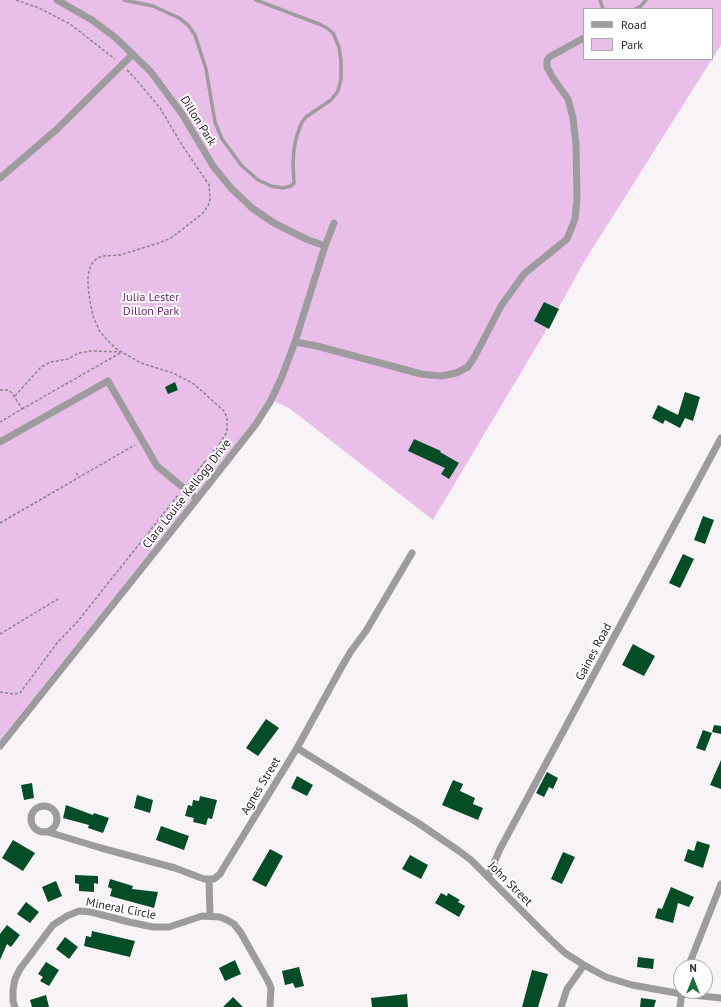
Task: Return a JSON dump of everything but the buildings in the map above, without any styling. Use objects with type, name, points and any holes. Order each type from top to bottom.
[{"type":"street","name":"Dillon Park","points":[[57,0],[92,20],[116,38],[151,72],[182,114],[213,166],[230,188],[252,208],[274,223],[306,239],[325,246]]},
{"type":"street","points":[[295,342],[317,346],[421,374],[441,376],[456,373],[468,367],[501,306],[524,274],[567,239],[575,219],[577,199],[576,144],[573,118],[568,99],[553,78],[547,67],[547,61],[549,56],[583,39]]},
{"type":"street","points":[[0,178],[56,130],[133,54]]},
{"type":"street","name":"Clara Louise Kellogg Drive","points":[[0,746],[256,424],[270,402],[281,379],[295,342],[325,246],[334,223]]},
{"type":"street","points":[[0,442],[108,381],[157,466],[197,499]]},
{"type":"street","name":"Gaines Road","points":[[488,877],[500,849],[721,438]]},
{"type":"street","name":"Agnes Street","points":[[208,879],[214,879],[224,867],[297,748],[340,670],[373,619],[412,553]]},
{"type":"street","name":"John Street","points":[[297,748],[418,822],[471,860],[549,938],[566,953],[584,965],[606,977],[632,985],[673,991]]},
{"type":"street","points":[[48,832],[175,868],[204,879],[208,879],[210,916]]},
{"type":"street","points":[[691,959],[721,884]]},
{"type":"street","name":"Mineral Circle","points":[[15,1007],[13,1001],[13,990],[20,969],[53,925],[67,916],[80,911],[91,912],[152,927],[168,927],[202,916],[210,916],[228,920],[234,924],[241,933],[271,988],[270,1007]]},
{"type":"street","points":[[560,1007],[568,989],[584,965]]},
{"type":"lane","points":[[124,0],[153,6],[179,18],[188,25],[195,35],[206,69],[215,122],[222,139],[242,166],[258,180],[271,186],[284,188],[291,186],[294,183],[294,149],[302,122],[306,117],[330,100],[338,91],[341,79],[339,47],[333,32],[327,28],[256,0]]},
{"type":"lane","points":[[638,8],[646,0]]},
{"type":"path","points":[[0,692],[13,694],[20,693],[57,643],[78,621],[221,442],[227,431],[227,418],[224,411],[194,384],[173,373],[141,363],[107,341],[100,332],[93,316],[88,285],[90,265],[96,259],[102,256],[120,255],[171,238],[202,214],[208,206],[211,194],[209,185],[185,150],[160,108],[122,65],[91,39],[70,24],[39,8],[16,0]]},
{"type":"path","points":[[15,396],[41,367],[51,362],[68,359],[79,352],[122,352]]},
{"type":"path","points":[[0,422],[122,352]]},
{"type":"path","points":[[0,390],[8,390],[15,396],[22,409]]},
{"type":"path","points":[[0,523],[134,445]]},
{"type":"path","points":[[76,473],[79,477]]},
{"type":"path","points":[[37,496],[40,500]]},
{"type":"path","points":[[0,634],[58,599]]},
{"type":"green space","name":"Julia Lester Dillon Park","points":[[0,0],[721,0],[721,45],[713,58],[713,8],[583,8],[583,60],[712,60],[584,262],[544,334],[433,520],[289,408],[269,399],[251,425],[0,740]]}]
